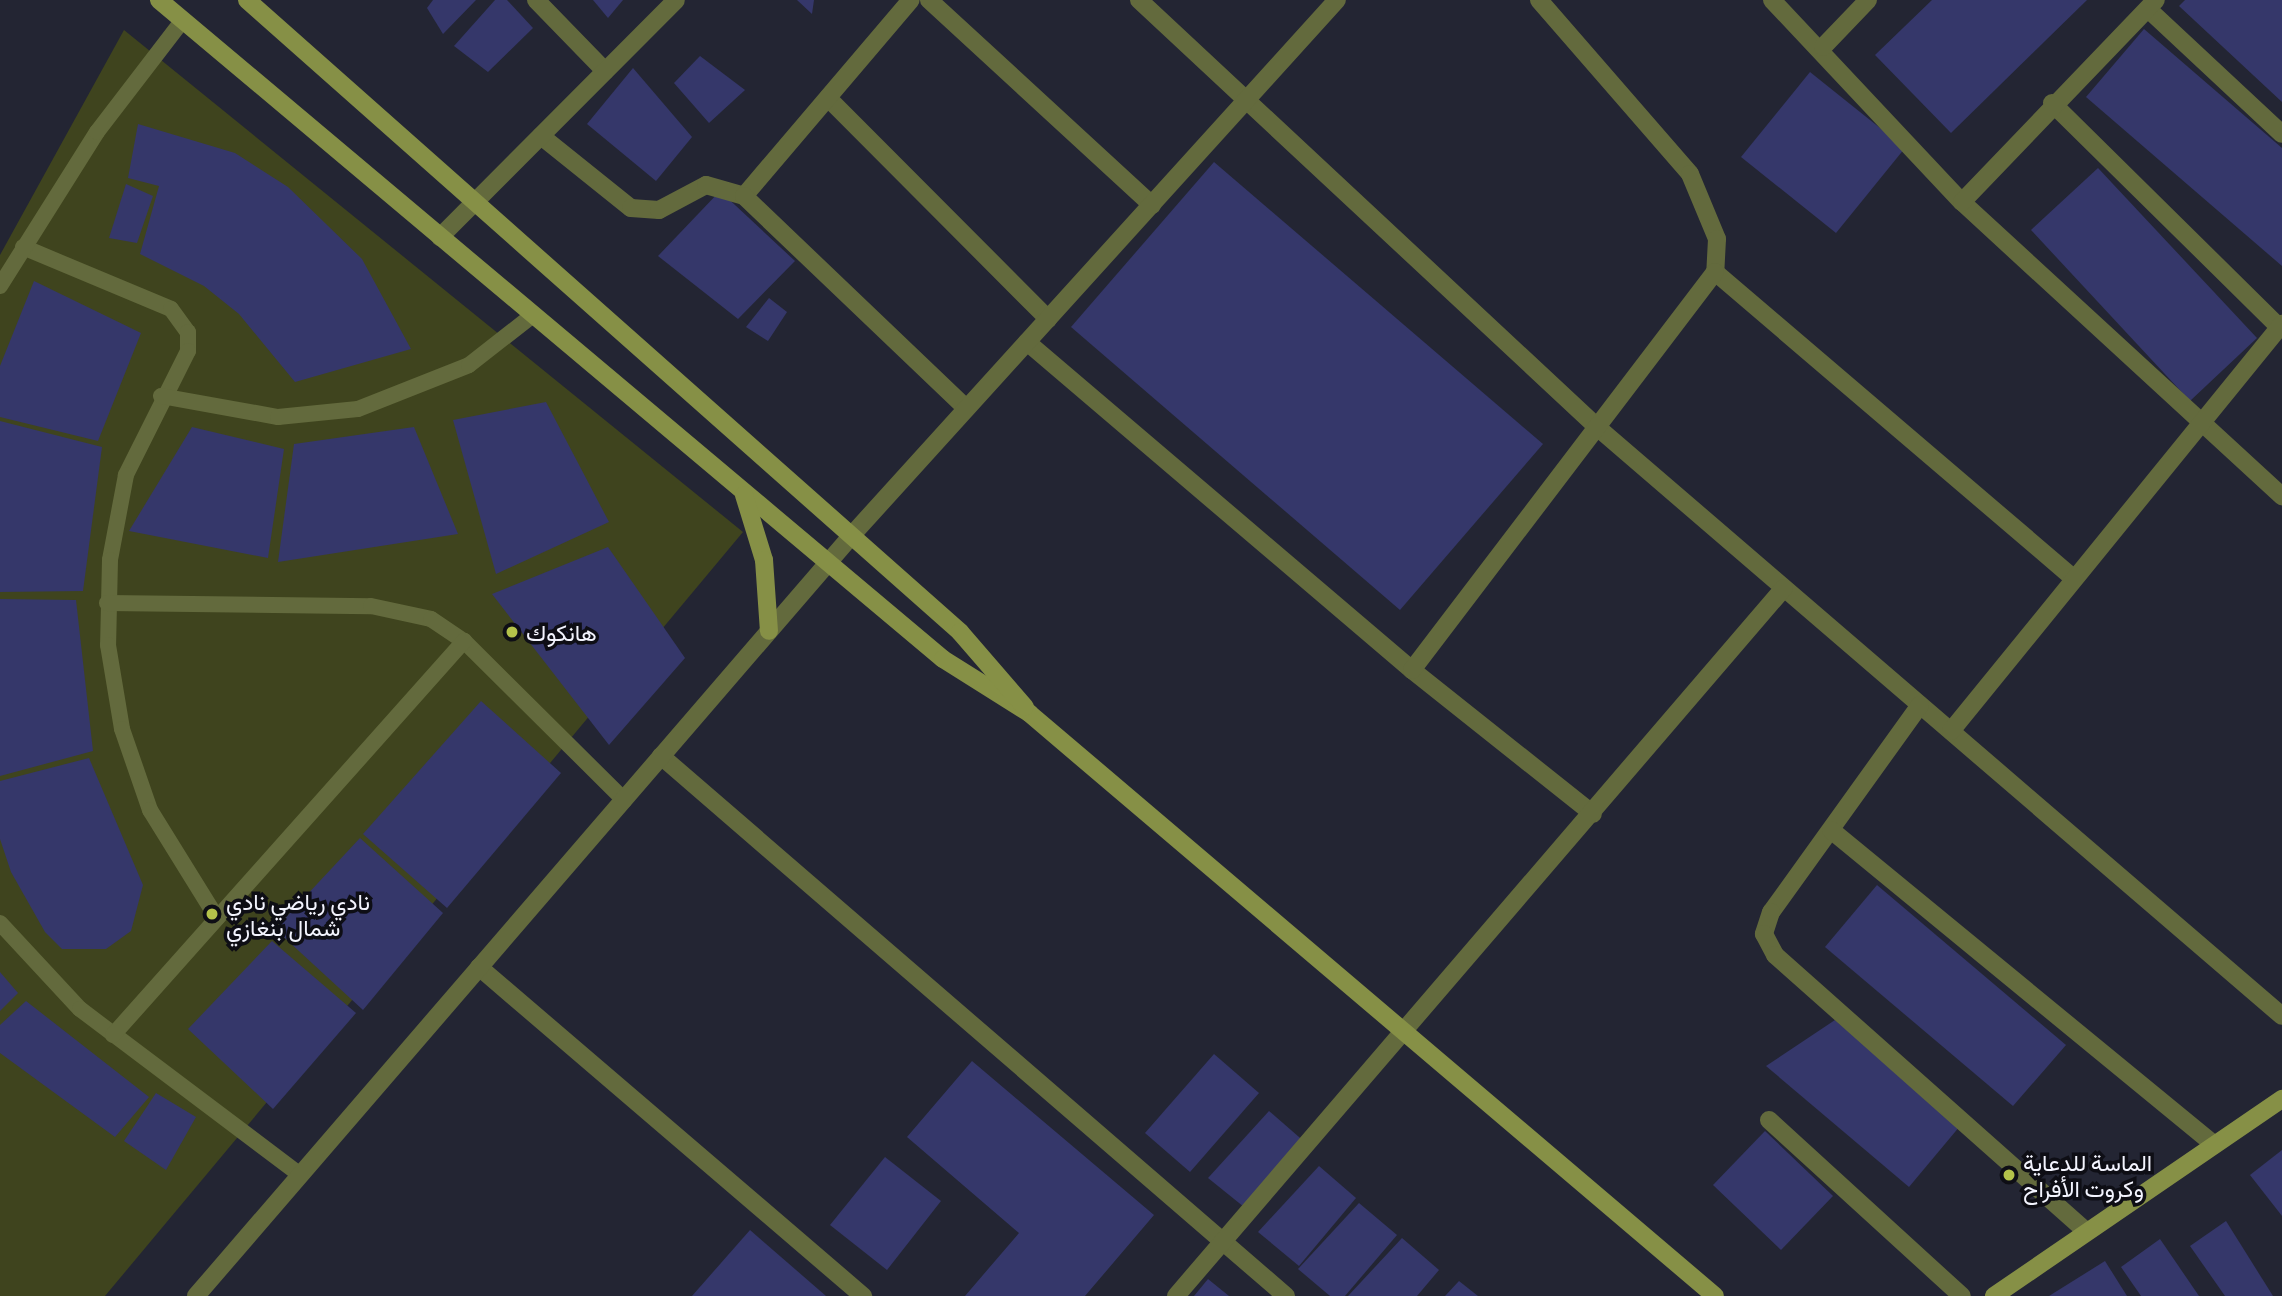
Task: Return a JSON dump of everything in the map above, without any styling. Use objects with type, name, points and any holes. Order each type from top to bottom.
[{"type":"street","points":[[159,0],[943,659],[1029,713],[1715,1296]]},
{"type":"street","points":[[247,0],[970,642],[1029,713]]},
{"type":"street","points":[[536,0],[605,71]]},
{"type":"street","points":[[440,237],[676,0]]},
{"type":"street","points":[[744,195],[911,0]]},
{"type":"street","points":[[929,0],[1152,205]]},
{"type":"street","points":[[1139,0],[1597,427],[2282,1016]]},
{"type":"street","points":[[196,1296],[828,562],[1337,0]]},
{"type":"street","points":[[1412,670],[1715,272],[1717,239],[1690,174],[1539,0]]},
{"type":"street","points":[[1772,0],[1823,47],[1962,202],[2202,418],[2282,496]]},
{"type":"street","points":[[1823,47],[1868,0]]},
{"type":"street","points":[[1962,202],[2052,103],[2152,4],[2282,134]]},
{"type":"street","points":[[828,98],[1048,318]]},
{"type":"street","points":[[1951,731],[2202,418],[2281,325],[2052,103]]},
{"type":"street","points":[[541,136],[631,208],[659,209],[706,185],[744,195],[966,408]]},
{"type":"street","points":[[1715,272],[2074,579]]},
{"type":"street","points":[[1027,342],[1412,670],[1593,814]]},
{"type":"street","points":[[743,492],[764,560],[769,631]]},
{"type":"street","points":[[1177,1296],[1784,588]]},
{"type":"street","points":[[1920,705],[1771,912],[1763,934],[1774,955],[2086,1231]]},
{"type":"street","points":[[660,756],[1286,1296]]},
{"type":"street","points":[[1831,830],[2214,1144]]},
{"type":"street","points":[[479,967],[863,1296]]},
{"type":"street","points":[[1994,1296],[2282,1099]]},
{"type":"street","points":[[1769,1120],[1962,1296]]},
{"type":"lane","points":[[0,286],[97,132],[183,20]]},
{"type":"lane","points":[[23,247],[179,315],[188,332],[188,351],[161,396],[127,475],[107,603],[113,688],[134,770],[169,848],[218,918]]},
{"type":"lane","points":[[161,396],[278,417],[358,409],[469,365],[533,315]]},
{"type":"lane","points":[[107,603],[392,607],[431,619],[464,641],[624,800]]},
{"type":"lane","points":[[113,1035],[464,641]]},
{"type":"lane","points":[[0,923],[50,981],[113,1035],[300,1175]]},
{"type":"green space","name":"نادي رياضي نادي شمال بنغازي","points":[[124,30],[743,532],[105,1296],[0,1296],[0,255]]},
{"type":"building","points":[[433,0],[476,0],[443,34],[427,8]]},
{"type":"building","points":[[495,0],[507,0],[533,28],[488,72],[454,46]]},
{"type":"building","points":[[593,0],[623,0],[608,18]]},
{"type":"building","points":[[797,0],[814,0],[812,14]]},
{"type":"building","points":[[1932,0],[2087,0],[1951,133],[1875,55]]},
{"type":"building","points":[[2185,0],[2282,0],[2282,102],[2179,6]]},
{"type":"building","points":[[2144,29],[2282,148],[2282,266],[2086,97]]},
{"type":"building","points":[[700,56],[745,90],[709,123],[674,83]]},
{"type":"building","points":[[633,68],[692,137],[656,181],[587,124]]},
{"type":"building","points":[[1810,72],[1905,148],[1836,233],[1741,157]]},
{"type":"building","points":[[138,124],[235,153],[288,187],[362,259],[411,349],[295,382],[239,314],[204,286],[140,254],[159,186],[128,178]]},
{"type":"building","points":[[1214,162],[1543,444],[1400,610],[1071,327]]},
{"type":"building","points":[[2098,168],[2257,338],[2190,401],[2031,230]]},
{"type":"building","points":[[126,184],[153,196],[137,243],[109,238]]},
{"type":"building","points":[[720,191],[795,261],[738,319],[658,256]]},
{"type":"building","points":[[34,281],[141,333],[98,441],[0,417],[0,366]]},
{"type":"building","points":[[769,298],[787,312],[768,341],[746,327]]},
{"type":"building","points":[[546,402],[609,522],[496,574],[453,420]]},
{"type":"building","points":[[0,421],[102,447],[83,591],[0,592]]},
{"type":"building","points":[[192,427],[284,449],[268,558],[129,531]]},
{"type":"building","points":[[414,427],[458,534],[278,562],[294,444]]},
{"type":"building","points":[[608,547],[685,658],[609,745],[492,594]]},
{"type":"building","points":[[0,599],[76,600],[93,751],[0,776]]},
{"type":"building","points":[[481,701],[561,773],[447,908],[363,834]]},
{"type":"building","points":[[89,758],[143,885],[131,931],[106,949],[62,949],[45,932],[11,872],[0,839],[0,781]]},
{"type":"building","points":[[360,838],[443,913],[363,1010],[275,929]]},
{"type":"building","points":[[1877,885],[2066,1045],[2013,1106],[1825,947]]},
{"type":"building","points":[[272,941],[356,1013],[273,1109],[188,1029]]},
{"type":"building","points":[[0,972],[18,993],[0,1011]]},
{"type":"building","points":[[26,1001],[149,1097],[115,1137],[0,1053],[0,1025]]},
{"type":"building","points":[[1835,1020],[1960,1126],[1909,1187],[1766,1066]]},
{"type":"building","points":[[1214,1054],[1259,1093],[1190,1172],[1145,1133]]},
{"type":"building","points":[[972,1061],[1154,1215],[1085,1296],[965,1296],[1019,1233],[907,1137]]},
{"type":"building","points":[[156,1093],[196,1117],[166,1170],[124,1141]]},
{"type":"building","points":[[1269,1111],[1307,1144],[1249,1211],[1208,1178]]},
{"type":"building","points":[[1765,1131],[1833,1196],[1781,1250],[1713,1185]]},
{"type":"building","points":[[2282,1150],[2282,1216],[2250,1175]]},
{"type":"building","points":[[885,1157],[941,1201],[887,1270],[830,1225]]},
{"type":"building","points":[[1319,1166],[1356,1198],[1299,1266],[1258,1232]]},
{"type":"building","points":[[1359,1203],[1397,1235],[1345,1296],[1330,1296],[1298,1269]]},
{"type":"building","points":[[2226,1221],[2273,1296],[2225,1296],[2190,1246]]},
{"type":"building","points":[[750,1230],[826,1296],[692,1296]]},
{"type":"building","points":[[1402,1238],[1439,1270],[1417,1296],[1348,1296]]},
{"type":"building","points":[[2160,1239],[2199,1296],[2141,1296],[2121,1267]]},
{"type":"building","points":[[2105,1261],[2127,1296],[2049,1296]]},
{"type":"building","points":[[1208,1279],[1229,1296],[1194,1296]]},
{"type":"building","points":[[1459,1281],[1478,1296],[1445,1296]]},
{"type":"place","name":"هانكوك","points":[[512,632]]},
{"type":"place","name":"نادي رياضي نادي شمال بنغازي","points":[[212,914]]},
{"type":"place","name":"الماسة للدعاية وكروت الأفراح","points":[[2009,1175]]}]
